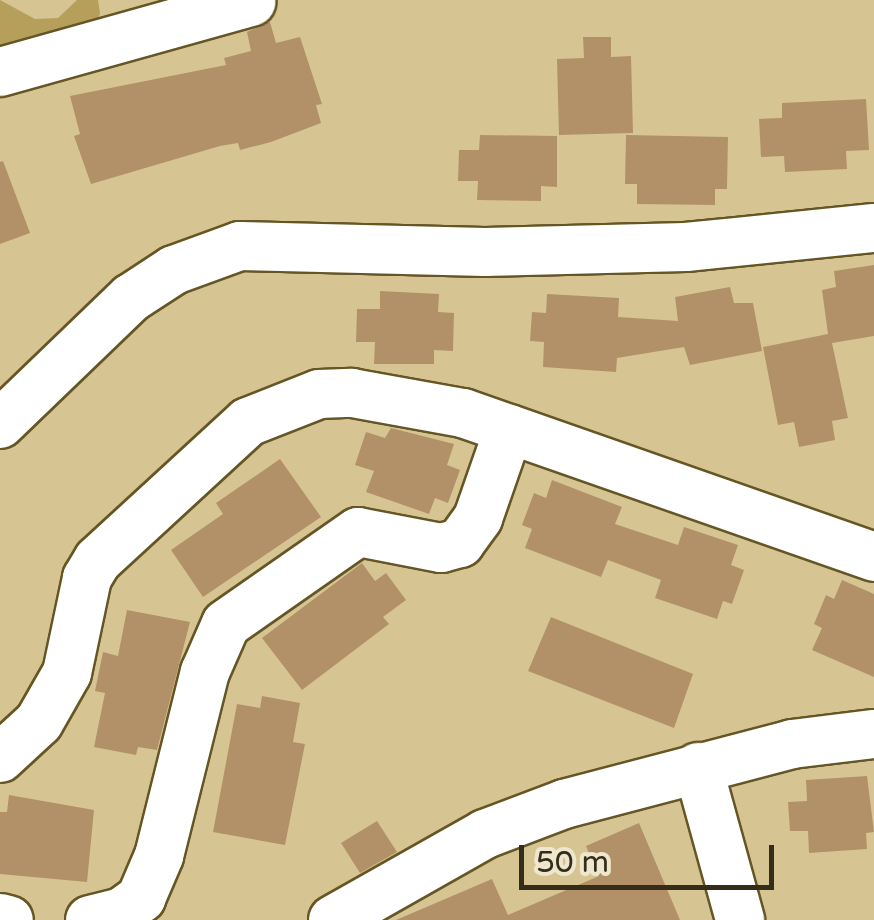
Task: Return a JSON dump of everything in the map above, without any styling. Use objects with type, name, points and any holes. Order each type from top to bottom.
[{"type":"lane","points":[[0,72],[251,2]]},
{"type":"lane","points":[[0,424],[131,298],[174,270],[240,246],[484,252],[686,247],[874,228]]},
{"type":"lane","points":[[0,758],[38,722],[67,673],[88,578],[98,560],[248,422],[319,394],[352,392],[463,413],[874,557]]},
{"type":"lane","points":[[90,920],[122,912],[141,898],[159,856],[205,672],[226,624],[358,532],[441,548],[460,543],[478,518],[509,429]]},
{"type":"lane","points":[[359,914],[485,834],[564,804],[792,744],[874,734]]},
{"type":"lane","points":[[698,767],[740,920]]},
{"type":"lane","points":[[0,918],[9,920]]},
{"type":"shaded area","points":[[0,0],[35,19],[58,18],[77,0],[98,0],[100,13],[95,30],[7,48],[0,46]]},
{"type":"building","points":[[270,22],[276,43],[300,37],[322,104],[316,105],[321,123],[271,142],[240,150],[238,143],[220,146],[91,184],[74,136],[80,134],[70,96],[226,65],[224,58],[251,51],[247,32]]},
{"type":"building","points":[[583,37],[611,37],[611,57],[631,56],[633,133],[559,135],[557,59],[584,58]]},
{"type":"building","points":[[866,99],[869,150],[846,151],[847,169],[785,172],[784,156],[761,157],[759,119],[782,118],[782,103]]},
{"type":"building","points":[[480,135],[557,136],[557,187],[541,186],[541,201],[477,200],[478,181],[458,181],[459,150],[479,150]]},
{"type":"building","points":[[626,135],[728,137],[727,189],[715,189],[715,205],[637,204],[637,184],[625,184]]},
{"type":"building","points":[[3,161],[30,233],[0,244],[0,162]]},
{"type":"building","points":[[874,265],[874,336],[832,343],[848,418],[832,421],[835,440],[799,447],[794,422],[778,425],[763,347],[828,334],[822,290],[836,287],[834,271]]},
{"type":"building","points":[[730,287],[734,303],[753,303],[762,351],[690,365],[684,347],[617,358],[616,372],[543,367],[544,342],[530,341],[532,312],[546,313],[547,294],[619,298],[618,317],[678,321],[675,297]]},
{"type":"building","points":[[380,291],[439,294],[438,312],[454,313],[453,351],[434,350],[434,364],[374,364],[375,342],[356,342],[357,309],[380,309]]},
{"type":"building","points":[[391,428],[454,444],[447,465],[460,470],[448,503],[435,498],[429,514],[366,492],[374,471],[355,465],[366,432],[385,438]]},
{"type":"building","points":[[280,459],[321,517],[203,597],[171,550],[223,514],[216,503]]},
{"type":"building","points":[[552,480],[622,507],[615,524],[678,545],[684,527],[738,545],[731,565],[744,570],[732,604],[723,601],[717,619],[655,598],[661,580],[608,560],[601,577],[525,548],[532,529],[522,525],[534,493],[546,498]]},
{"type":"building","points":[[362,563],[375,581],[386,573],[406,600],[383,617],[389,624],[302,690],[262,638]]},
{"type":"building","points":[[842,580],[874,594],[874,677],[812,650],[822,628],[814,624],[826,595],[834,599]]},
{"type":"building","points":[[127,610],[190,622],[157,750],[138,747],[136,755],[94,747],[105,693],[95,691],[103,652],[118,656]]},
{"type":"building","points":[[551,617],[693,674],[674,728],[528,671]]},
{"type":"building","points":[[262,696],[300,703],[293,742],[305,744],[285,845],[213,832],[237,704],[260,708]]},
{"type":"building","points":[[867,776],[874,832],[866,833],[867,849],[809,853],[808,831],[790,831],[788,802],[807,801],[806,780]]},
{"type":"building","points":[[9,795],[94,810],[87,882],[0,874],[0,812],[7,812]]},
{"type":"building","points":[[377,821],[397,852],[360,873],[341,843]]},
{"type":"building","points":[[639,823],[680,920],[396,920],[492,879],[508,915],[599,876],[586,846]]}]
